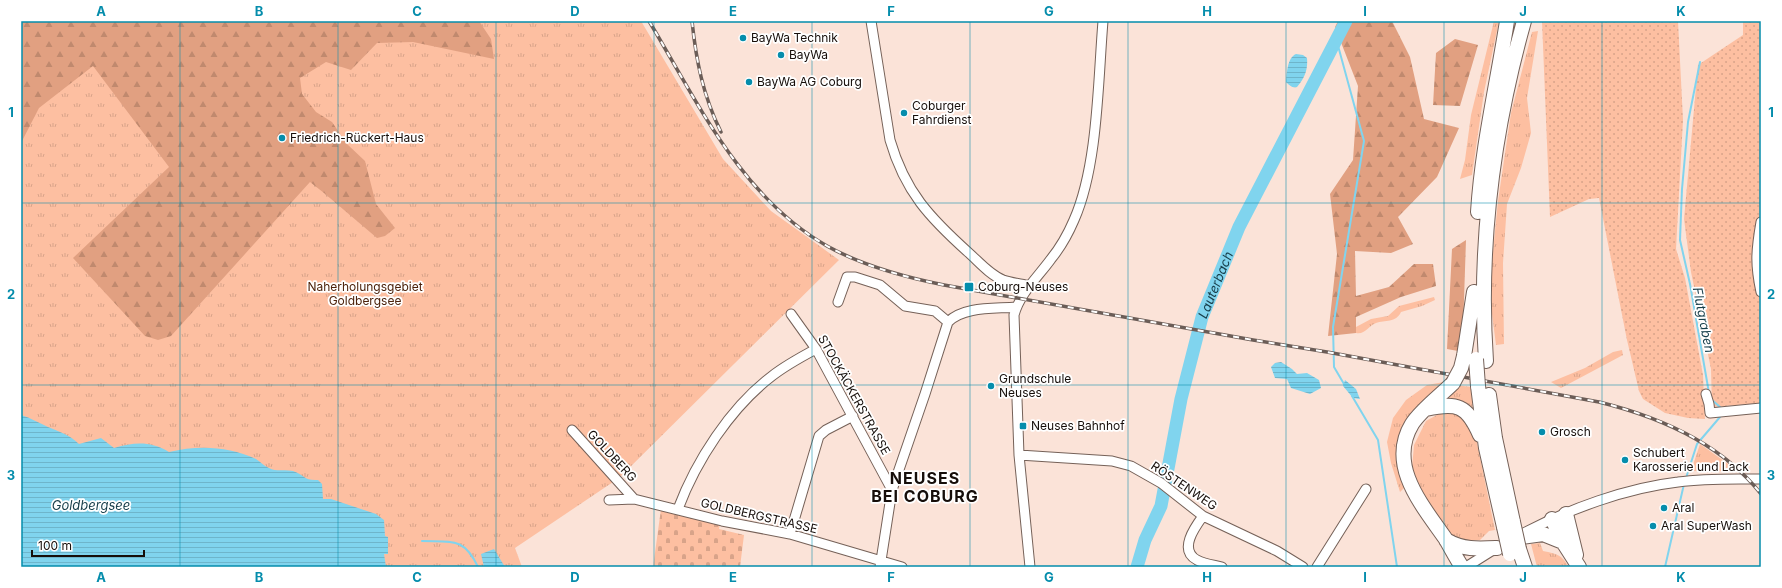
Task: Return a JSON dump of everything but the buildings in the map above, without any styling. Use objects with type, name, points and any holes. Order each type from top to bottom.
[{"type":"highway","points":[[1507,21],[1480,184],[1474,292],[1475,359],[1495,438],[1509,525],[1515,552],[1525,567]]},
{"type":"highway","points":[[1500,67],[1512,21]]},
{"type":"highway","points":[[1462,567],[1412,487],[1403,462],[1406,437],[1417,417],[1426,410],[1453,382],[1461,368],[1475,359],[1483,303],[1487,208],[1504,104],[1524,21]]},
{"type":"highway","points":[[1483,387],[1486,448]]},
{"type":"highway","points":[[1426,410],[1450,405],[1464,409],[1469,414],[1476,425],[1486,448],[1509,525]]},
{"type":"highway","points":[[1566,514],[1579,567]]},
{"type":"highway","points":[[1552,519],[1563,542],[1579,567]]},
{"type":"highway","points":[[1515,552],[1543,534],[1563,542]]},
{"type":"highway","points":[[1446,540],[1455,546],[1464,548],[1497,548]]},
{"type":"street","points":[[871,21],[890,140],[895,157],[913,194],[941,228],[984,266],[1003,280],[1030,286]]},
{"type":"street","points":[[1030,567],[1019,455],[1014,315],[1016,307],[1052,258],[1068,233],[1080,206],[1091,153],[1103,21]]},
{"type":"street","points":[[1761,222],[1756,253],[1761,292]]},
{"type":"street","points":[[838,302],[846,277],[855,277],[880,285],[905,306],[934,311],[948,322]]},
{"type":"street","points":[[880,564],[892,490],[926,394],[948,322],[957,315],[969,311],[1016,307]]},
{"type":"street","name":"STOCKÄCKERSTRASSE","points":[[791,314],[816,349],[892,490]]},
{"type":"street","points":[[678,509],[693,473],[725,426],[749,398],[771,376],[816,349]]},
{"type":"street","points":[[1706,394],[1710,412],[1761,408]]},
{"type":"street","points":[[790,534],[819,436],[826,430],[853,416]]},
{"type":"street","name":"GOLDBERG","points":[[572,430],[634,499]]},
{"type":"street","name":"RÖSTENWEG","points":[[1019,455],[1112,461],[1131,466],[1164,484],[1203,516],[1277,551],[1303,567]]},
{"type":"street","points":[[1466,567],[1497,548],[1515,552],[1552,519],[1614,496],[1656,485],[1683,481],[1761,479]]},
{"type":"street","points":[[1317,567],[1366,489]]},
{"type":"street","name":"GOLDBERGSTRASSE","points":[[609,500],[634,499],[741,525],[790,534],[880,564],[902,567]]},
{"type":"street","points":[[1203,516],[1189,537],[1188,547],[1190,553],[1196,560],[1222,567]]},
{"type":"green space","name":"Naherholungsgebiet Goldbergsee","points":[[21,21],[641,21],[723,159],[771,211],[839,260],[619,478],[515,548],[522,567],[21,567]]},
{"type":"green space","points":[[21,21],[479,21],[491,39],[494,59],[413,42],[377,43],[351,70],[326,62],[300,78],[302,94],[316,112],[332,122],[347,144],[365,161],[376,204],[395,228],[385,236],[377,238],[310,182],[171,336],[158,340],[145,336],[73,258],[169,167],[93,66],[39,108],[21,143]]},
{"type":"green space","points":[[1338,21],[1392,21],[1410,57],[1424,119],[1459,128],[1437,177],[1398,217],[1413,244],[1391,253],[1355,251],[1356,296],[1389,287],[1414,264],[1433,264],[1436,286],[1401,297],[1356,317],[1356,333],[1328,336],[1337,254],[1330,194],[1353,160],[1358,86],[1335,27]]},
{"type":"green space","points":[[1494,21],[1499,21],[1484,92],[1472,175],[1460,179],[1465,160],[1471,115]]},
{"type":"green space","points":[[1542,21],[1678,21],[1683,120],[1676,249],[1685,278],[1703,375],[1705,419],[1688,418],[1665,413],[1643,399],[1639,391],[1627,340],[1599,198],[1589,199],[1550,217]]},
{"type":"green space","points":[[1743,21],[1761,21],[1761,403],[1712,407],[1711,369],[1691,272],[1684,219],[1698,65],[1743,35]]},
{"type":"green space","points":[[1538,31],[1527,98],[1531,133],[1521,168],[1507,204],[1503,263],[1504,344],[1496,345],[1492,314],[1492,262],[1498,201],[1511,113],[1532,32]]},
{"type":"green space","points":[[1455,39],[1478,45],[1460,106],[1433,105],[1436,53]]},
{"type":"green space","points":[[1466,240],[1463,329],[1458,351],[1447,349],[1452,249]]},
{"type":"green space","points":[[1434,297],[1435,300],[1422,306],[1401,312],[1399,316],[1393,320],[1373,324],[1364,332],[1356,333],[1356,327],[1371,319],[1388,316],[1399,306]]},
{"type":"green space","points":[[1622,350],[1623,355],[1561,388],[1551,382],[1585,368],[1613,352]]},
{"type":"green space","points":[[1444,382],[1412,412],[1401,429],[1397,448],[1397,458],[1401,478],[1405,487],[1400,492],[1391,463],[1387,442],[1393,418],[1406,400],[1427,385]]},
{"type":"green space","points":[[1456,385],[1471,387],[1473,412],[1442,400]]},
{"type":"green space","points":[[1444,411],[1462,412],[1476,438],[1495,530],[1489,531],[1480,540],[1455,538],[1447,529],[1419,486],[1412,468],[1414,445],[1426,421]]},
{"type":"green space","points":[[1700,444],[1731,466],[1721,471],[1691,471]]},
{"type":"green space","points":[[661,509],[720,524],[719,529],[744,535],[740,567],[653,567]]},
{"type":"green space","points":[[1540,543],[1543,551],[1559,556],[1570,567],[1537,567],[1531,544]]},
{"type":"water","points":[[1296,54],[1303,55],[1307,58],[1307,66],[1302,80],[1297,87],[1294,87],[1290,86],[1286,82],[1289,62]]},
{"type":"water","points":[[1281,362],[1297,374],[1307,373],[1319,380],[1321,388],[1310,394],[1291,388],[1287,379],[1275,378],[1271,367],[1275,363]]},
{"type":"water","points":[[1345,380],[1356,389],[1360,399],[1353,398],[1343,386]]},
{"type":"water","name":"Goldbergsee","points":[[21,415],[65,434],[79,444],[101,438],[114,448],[136,444],[149,444],[169,452],[191,448],[224,449],[235,451],[256,459],[272,469],[293,471],[307,479],[318,480],[322,484],[323,499],[331,499],[376,514],[384,520],[385,536],[388,537],[388,554],[384,554],[386,567],[21,567]]},
{"type":"water","points":[[494,549],[505,567],[484,567],[481,554]]},
{"type":"waterway","name":"Lauterbach","points":[[1137,567],[1145,540],[1161,506],[1181,399],[1202,317],[1239,227],[1346,21]]},
{"type":"waterway","points":[[1337,42],[1364,141],[1333,327],[1334,367],[1344,384]]},
{"type":"waterway","name":"Flutgraben","points":[[1700,62],[1688,122],[1682,189],[1680,240],[1690,284],[1709,393]]},
{"type":"waterway","points":[[1352,396],[1378,440],[1397,567]]},
{"type":"waterway","name":"Flutgraben","points":[[1712,400],[1720,407],[1720,410]]},
{"type":"waterway","name":"Flutgraben","points":[[1686,478],[1697,444],[1720,417],[1720,415]]},
{"type":"waterway","name":"Flutgraben","points":[[1665,567],[1684,484]]},
{"type":"waterway","points":[[422,541],[456,543],[468,550],[478,567]]},
{"type":"railway","points":[[649,21],[685,84],[724,146],[746,175],[770,202],[797,226],[827,246],[869,265],[944,285],[1327,352],[1599,402],[1622,408],[1667,424],[1688,434],[1727,460],[1745,476],[1761,494]]},
{"type":"railway","points":[[692,21],[701,78],[709,105],[721,132]]},
{"type":"place","name":"BayWa Technik","points":[[743,38]]},
{"type":"place","name":"BayWa","points":[[781,55]]},
{"type":"place","name":"BayWa AG Coburg","points":[[749,82]]},
{"type":"place","name":"Coburger Fahrdienst","points":[[904,113]]},
{"type":"place","name":"Friedrich-Rückert-Haus","points":[[282,138]]},
{"type":"place","name":"Coburg-Neuses","points":[[969,287]]},
{"type":"place","name":"Grundschule Neuses","points":[[991,386]]},
{"type":"place","name":"Neuses Bahnhof","points":[[1023,426]]},
{"type":"place","name":"Grosch","points":[[1542,432]]},
{"type":"place","name":"Schubert Karosserie und Lack","points":[[1625,460]]},
{"type":"place","name":"Aral","points":[[1664,508]]},
{"type":"place","name":"Aral SuperWash","points":[[1653,526]]},
{"type":"district","name":"NEUSES BEI COBURG","points":[[925,487]]}]
